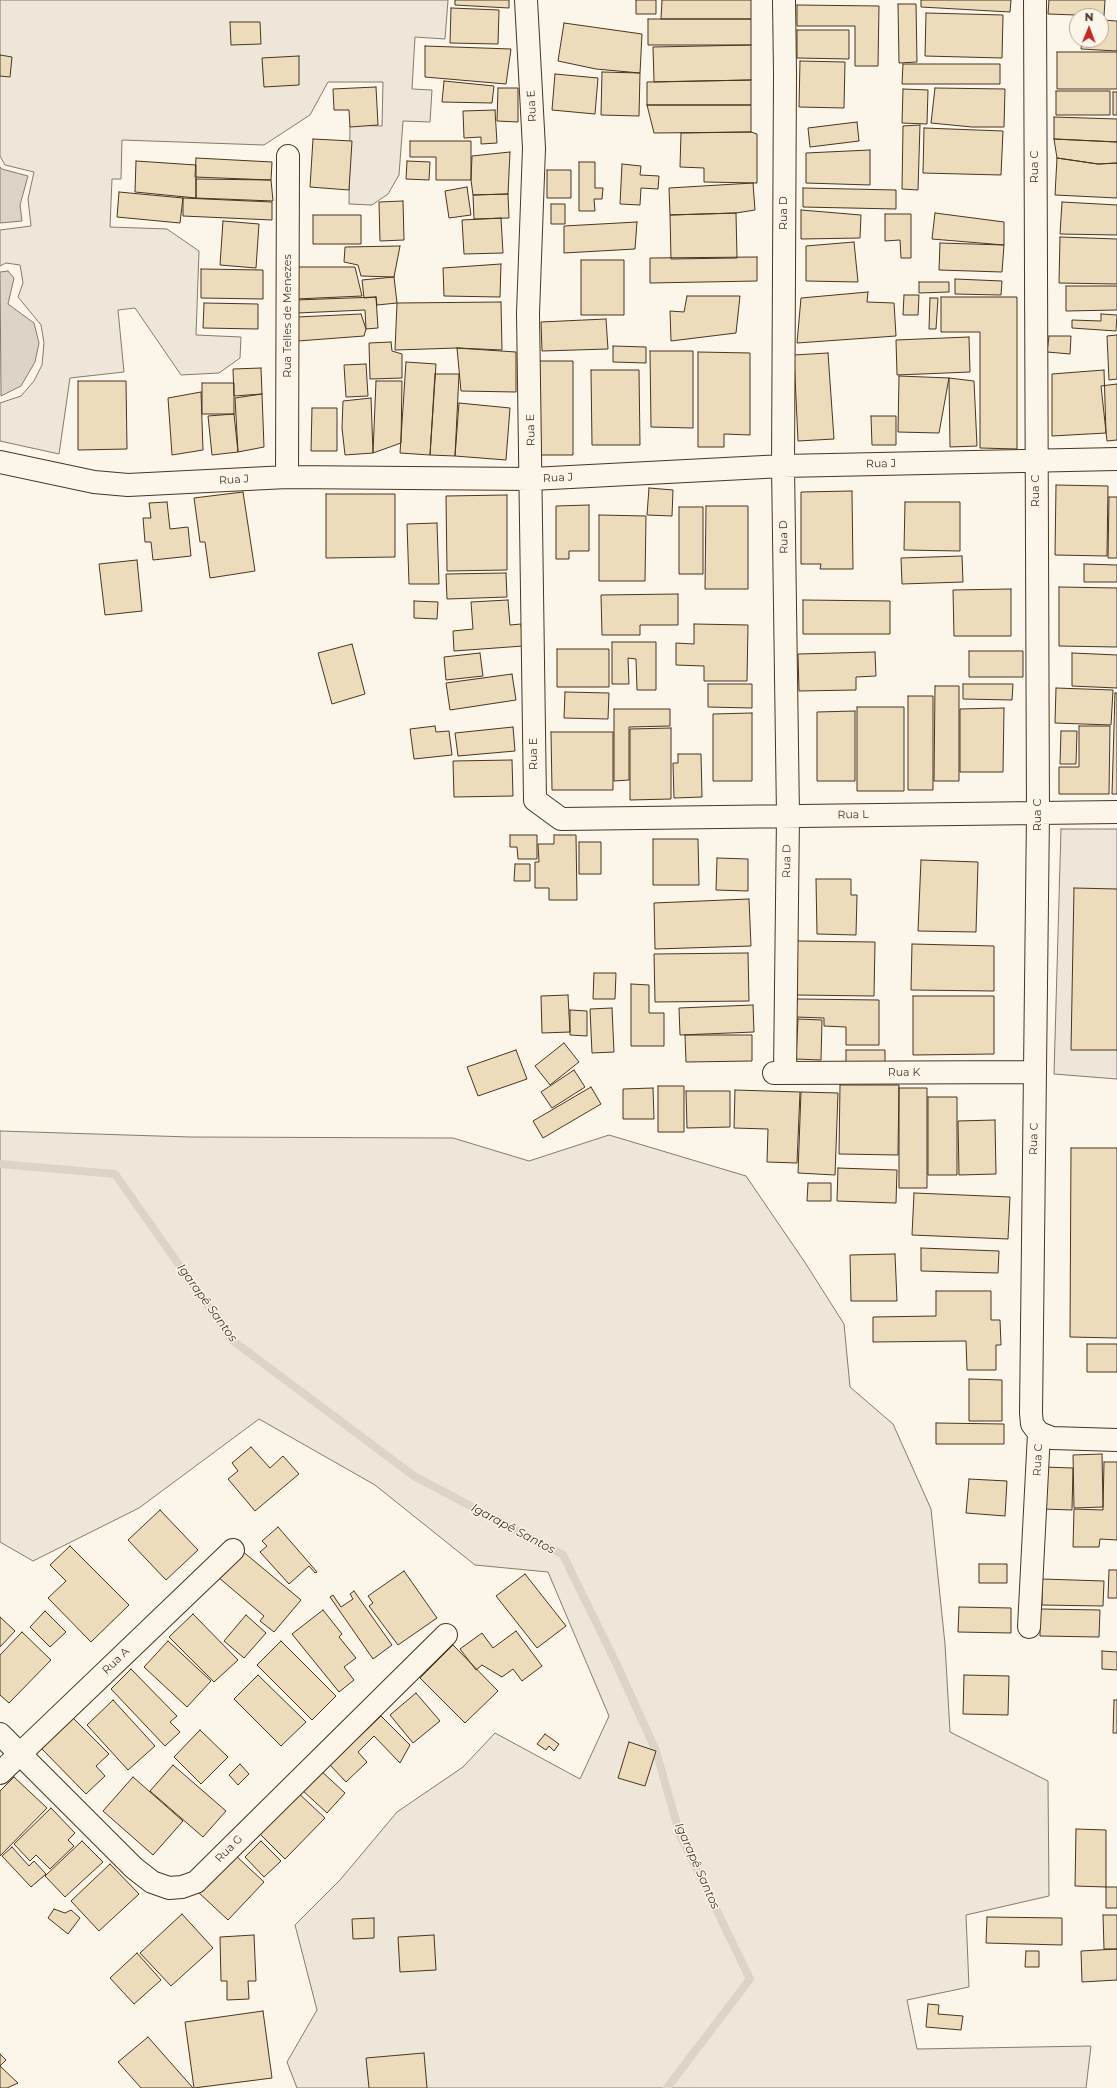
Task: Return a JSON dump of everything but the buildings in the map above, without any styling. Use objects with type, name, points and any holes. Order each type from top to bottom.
[{"type":"street","name":"Rua E","points":[[526,0],[534,148],[528,313],[532,479],[536,800],[561,819],[589,819]]},
{"type":"street","name":"Rua D","points":[[779,1073],[788,816],[783,466],[784,0]]},
{"type":"street","name":"Rua C","points":[[1029,1626],[1039,1433],[1032,1424],[1031,1413],[1038,813],[1035,0]]},
{"type":"street","name":"Rua Telles de Menezes","points":[[287,477],[288,156]]},
{"type":"street","name":"Rua J","points":[[0,462],[94,482],[128,484],[287,477],[532,479],[783,466],[1117,459]]},
{"type":"street","name":"Rua L","points":[[589,819],[1117,812]]},
{"type":"street","name":"Rua K","points":[[779,1073],[1035,1072]]},
{"type":"street","points":[[1039,1433],[1058,1439],[1117,1440]]},
{"type":"street","name":"Rua A","points":[[0,1773],[233,1550]]},
{"type":"street","name":"Rua G","points":[[0,1734],[134,1868],[152,1882],[169,1888],[182,1887],[196,1882],[446,1635]]},
{"type":"shaded area","points":[[0,0],[448,0],[445,39],[415,37],[412,89],[432,90],[430,122],[403,121],[399,175],[388,194],[372,205],[349,204],[350,125],[382,126],[383,82],[328,82],[310,115],[264,145],[122,140],[121,179],[112,179],[110,227],[167,229],[199,251],[196,335],[241,337],[240,358],[219,373],[181,375],[135,308],[118,310],[124,372],[70,378],[59,454],[0,441],[0,403],[21,396],[34,381],[42,365],[44,343],[41,325],[18,297],[23,283],[20,265],[6,263],[0,266],[0,230],[31,226],[28,199],[34,172],[5,165],[0,156]]},
{"type":"shaded area","points":[[0,167],[2,169],[28,176],[20,205],[22,221],[0,223]]},
{"type":"shaded area","points":[[8,271],[14,278],[8,304],[34,323],[39,343],[35,362],[21,386],[1,396],[0,272]]},
{"type":"shaded area","points":[[1061,829],[1117,829],[1117,1079],[1054,1074]]},
{"type":"shaded area","points":[[0,1131],[190,1137],[453,1138],[529,1161],[609,1135],[746,1176],[806,1264],[844,1324],[850,1387],[893,1424],[931,1509],[945,1644],[950,1732],[1048,1781],[1049,1896],[966,1915],[969,1987],[907,2000],[917,2049],[1091,2046],[1086,2088],[297,2088],[287,2062],[317,2010],[295,1925],[340,1880],[397,1812],[463,1767],[495,1733],[580,1779],[609,1716],[548,1572],[475,1565],[375,1485],[259,1419],[139,1508],[33,1561],[0,1542]]},
{"type":"waterway","name":"Igarapê Santos","points":[[0,1164],[115,1174],[232,1340],[414,1476],[563,1555],[617,1665],[656,1751],[680,1835],[750,1979],[667,2088]]}]
